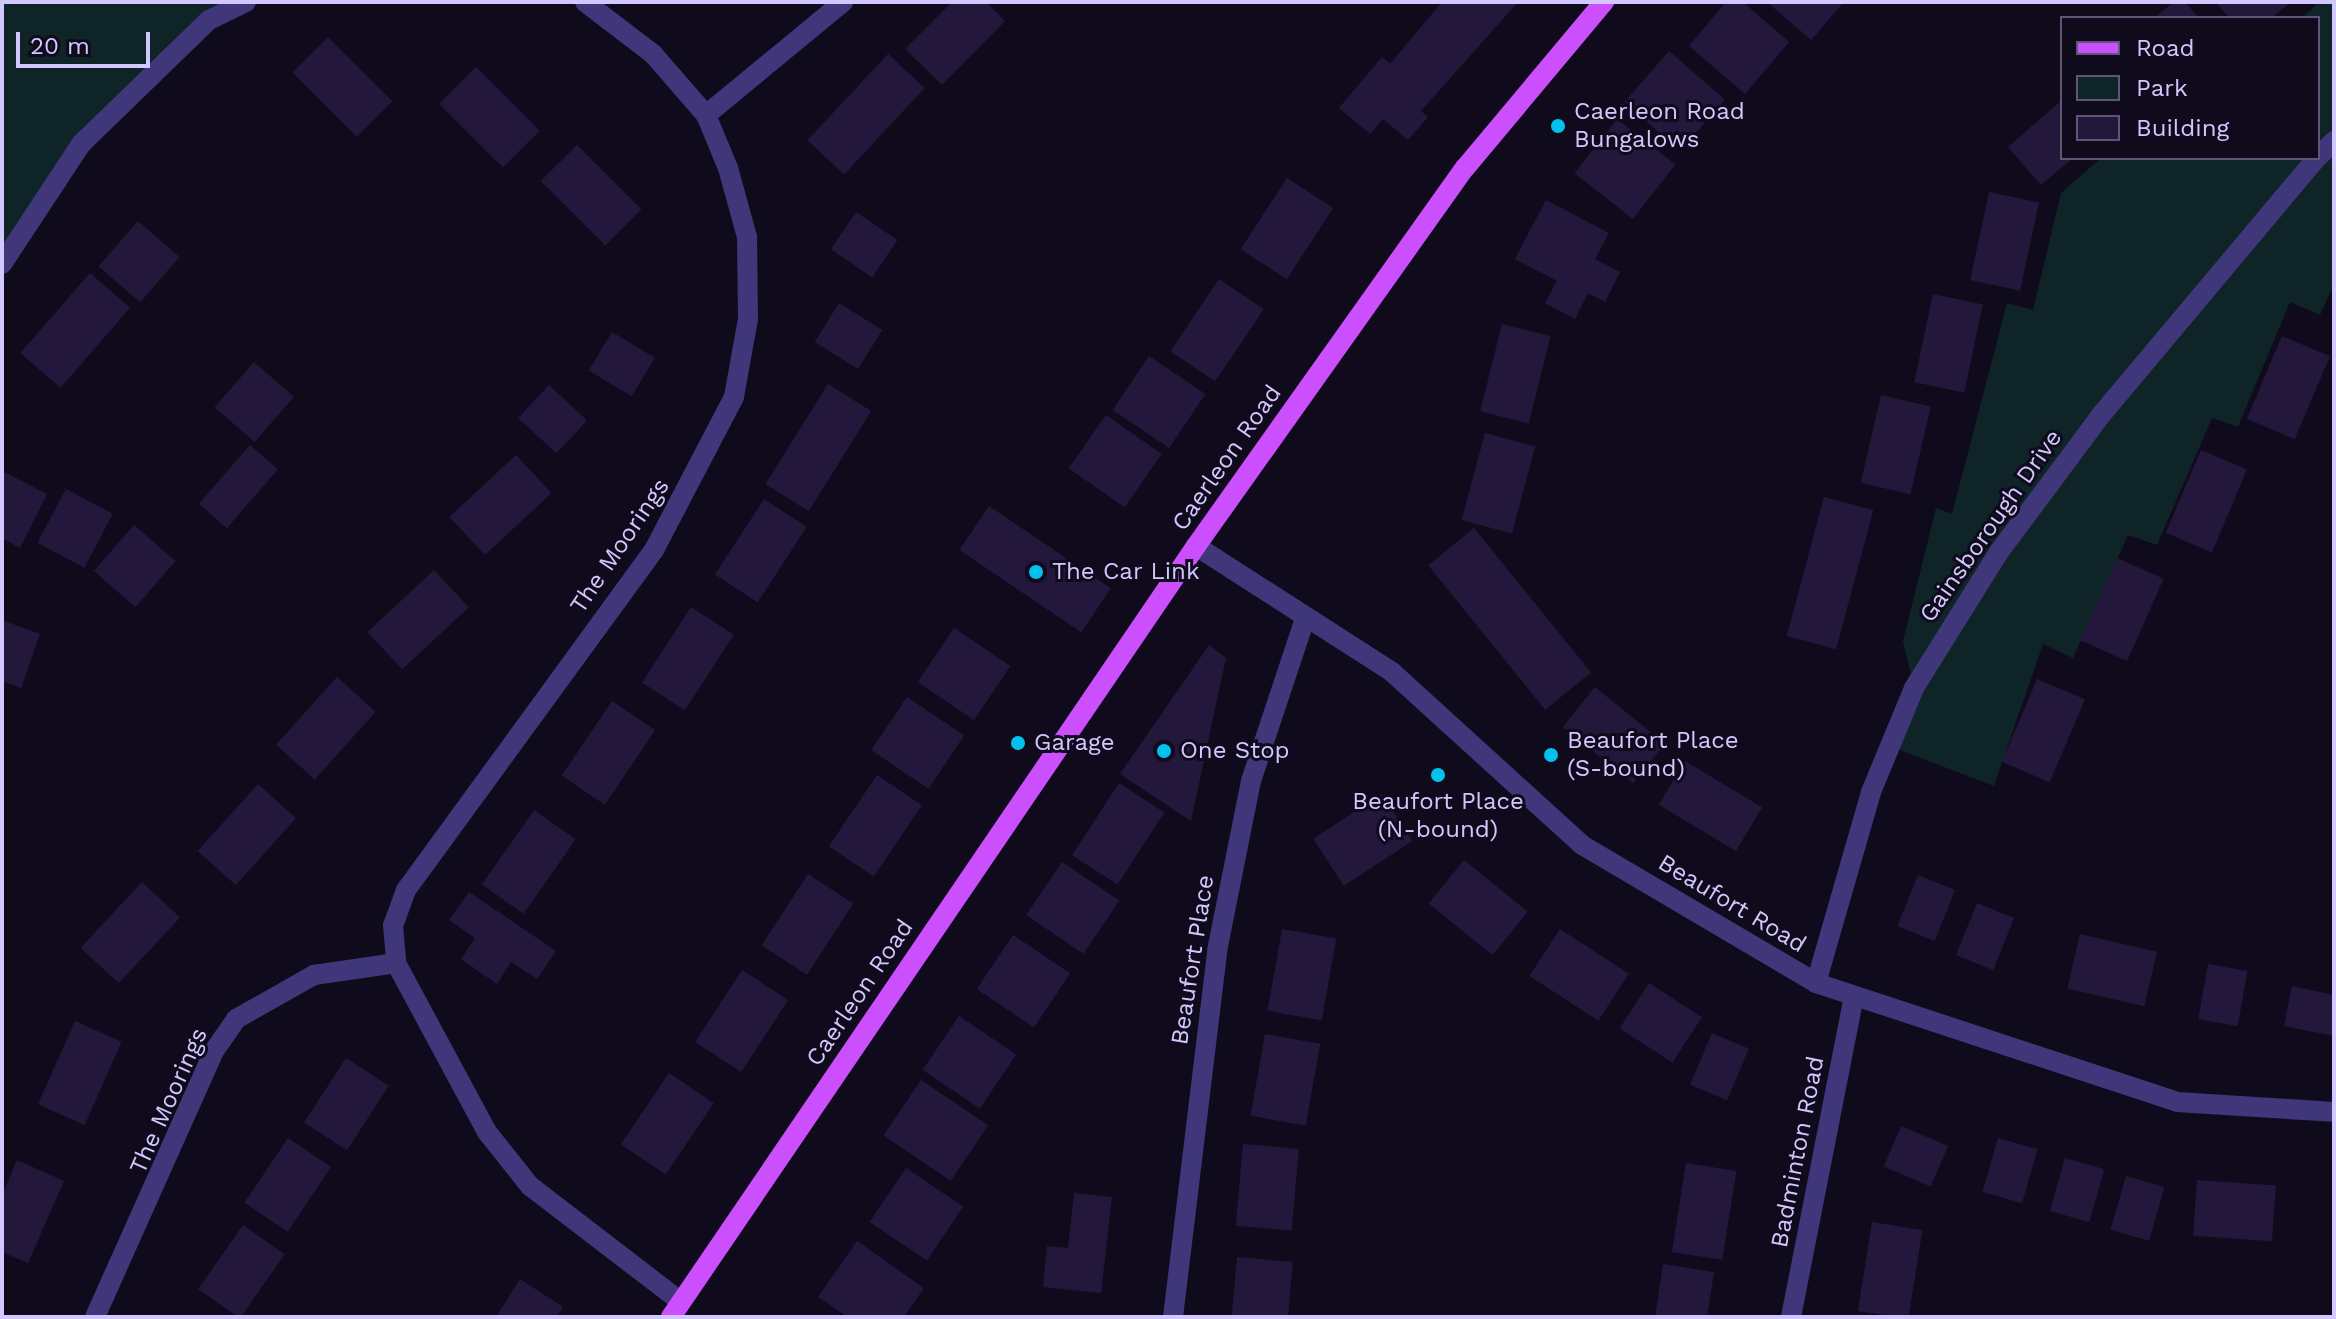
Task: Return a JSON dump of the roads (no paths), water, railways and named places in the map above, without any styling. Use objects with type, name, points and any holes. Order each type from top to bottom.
[{"type":"main road","name":"Caerleon Road","points":[[676,1310],[1196,546],[1465,168],[1604,2]]},
{"type":"street","points":[[2,264],[81,144],[209,20],[246,2]]},
{"type":"street","name":"The Moorings","points":[[585,2],[653,54],[706,115],[747,237],[748,319],[734,397],[654,550],[406,890],[393,925],[396,963],[487,1132],[530,1186],[676,1310]]},
{"type":"street","points":[[706,115],[843,2]]},
{"type":"street","name":"Gainsborough Drive","points":[[2320,156],[2334,141]]},
{"type":"street","name":"Gainsborough Drive","points":[[1816,983],[1871,792],[1914,688],[1999,552],[2101,415],[2316,160]]},
{"type":"street","name":"Beaufort Road","points":[[1196,546],[1305,619],[1392,672],[1582,845],[1816,983],[2177,1102],[2334,1112]]},
{"type":"street","name":"Beaufort Place","points":[[1173,1317],[1217,951],[1251,781],[1305,619]]},
{"type":"street","name":"The Moorings","points":[[95,1317],[214,1051],[236,1019],[314,975],[396,963]]},
{"type":"street","name":"Badminton Road","points":[[1791,1317],[1854,997]]},
{"type":"place","name":"Caerleon Road Bungalows","points":[[1558,126]]},
{"type":"place","name":"The Car Link","points":[[1036,572]]},
{"type":"place","name":"Garage","points":[[1018,743]]},
{"type":"place","name":"One Stop","points":[[1164,751]]},
{"type":"place","name":"Beaufort Place (S-bound)","points":[[1551,755]]},
{"type":"place","name":"Beaufort Place (N-bound)","points":[[1438,775]]}]
